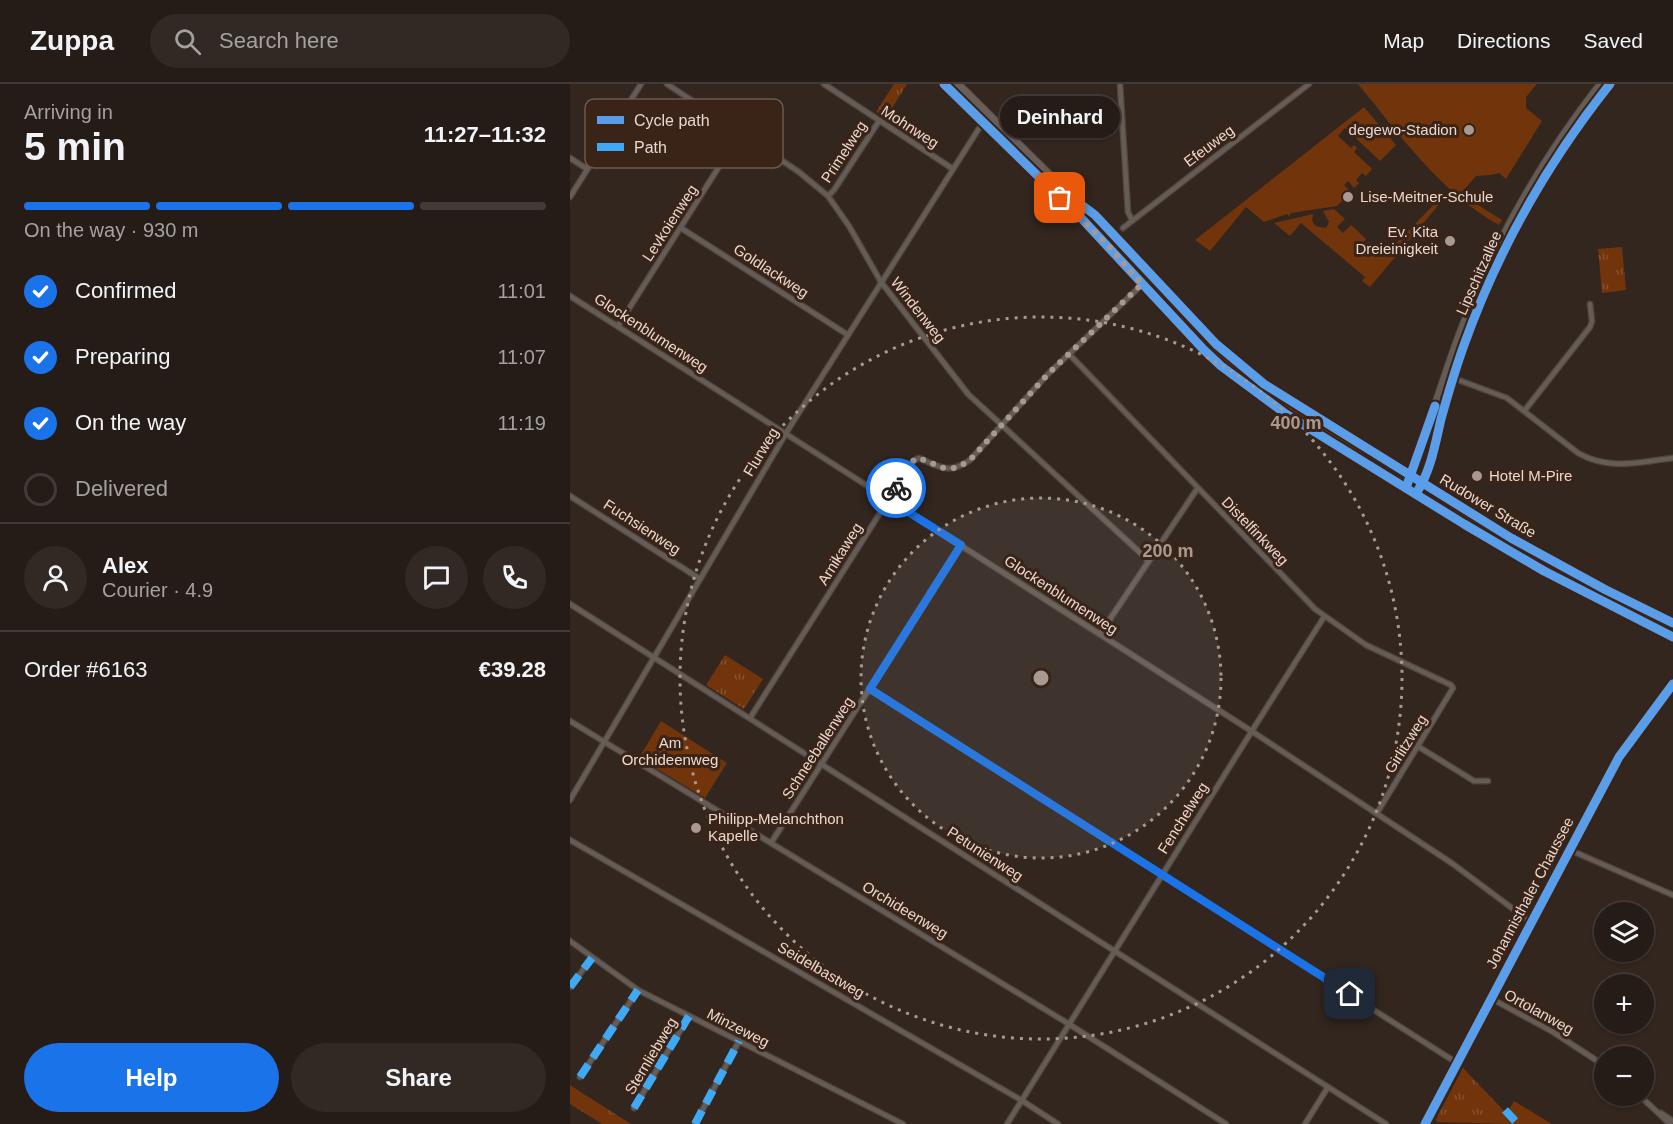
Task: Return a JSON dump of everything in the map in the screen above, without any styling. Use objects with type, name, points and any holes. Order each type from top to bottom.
[{"type":"main road","name":"Rudower Straße","points":[[944,84],[1106,243],[1221,366],[1256,393],[1298,422],[1548,573],[1673,637]]},
{"type":"main road","name":"Rudower Straße","points":[[958,84],[1078,203],[1095,215],[1216,344],[1264,384],[1452,502],[1554,562],[1673,623]]},
{"type":"main road","points":[[983,122],[990,115]]},
{"type":"main road","points":[[1256,393],[1264,384]]},
{"type":"main road","points":[[1362,460],[1369,450]]},
{"type":"main road","points":[[1446,513],[1452,502]]},
{"type":"main road","points":[[1548,573],[1554,562]]},
{"type":"street","points":[[631,99],[641,84]]},
{"type":"street","name":"Windenweg","points":[[667,84],[690,99]]},
{"type":"street","name":"Mohnweg","points":[[824,84],[953,169]]},
{"type":"street","points":[[1120,84],[1128,211],[1132,220]]},
{"type":"street","name":"Efeuweg","points":[[1123,228],[1310,84]]},
{"type":"street","name":"Lipschitzallee","points":[[1406,487],[1472,303],[1505,231],[1557,142],[1600,84]]},
{"type":"street","name":"Lipschitzallee","points":[[1416,494],[1429,472],[1453,378],[1480,303],[1512,234],[1564,147],[1610,84]]},
{"type":"street","name":"Primelweg","points":[[828,196],[879,120]]},
{"type":"street","name":"Flurweg","points":[[570,800],[786,434],[983,122]]},
{"type":"street","points":[[570,158],[585,168]]},
{"type":"street","name":"Windenweg","points":[[783,161],[828,196],[849,226],[881,282],[968,394],[1148,560]]},
{"type":"street","name":"Levkoienweg","points":[[618,326],[718,168]]},
{"type":"street","points":[[570,197],[587,169]]},
{"type":"street","points":[[1523,197],[1530,201]]},
{"type":"street","name":"Goldlackweg","points":[[681,228],[848,335]]},
{"type":"street","points":[[1505,231],[1512,234]]},
{"type":"street","points":[[1106,243],[1114,235]]},
{"type":"street","name":"Arnikaweg","points":[[750,718],[915,459],[920,458],[941,468],[956,468],[970,460],[1069,354],[1151,276]]},
{"type":"street","name":"Glockenblumenweg","points":[[570,296],[1252,731],[1453,864],[1532,923]]},
{"type":"street","points":[[1525,410],[1590,327],[1592,321],[1590,304]]},
{"type":"street","name":"Distelfinkweg","points":[[1069,354],[1197,489],[1324,617],[1366,645],[1452,686]]},
{"type":"street","points":[[1445,375],[1499,394],[1525,410],[1590,460],[1604,464],[1616,464],[1673,458]]},
{"type":"street","points":[[1100,634],[1197,489]]},
{"type":"street","name":"Fuchsienweg","points":[[570,496],[700,579]]},
{"type":"street","name":"Schneeballenweg","points":[[771,843],[961,545]]},
{"type":"street","name":"Petunienweg","points":[[570,604],[1386,1124]]},
{"type":"street","name":"Fenchelweg","points":[[1007,1124],[1324,617]]},
{"type":"street","name":"Johannisthaler Chaussee","points":[[1425,1124],[1619,757],[1673,684]]},
{"type":"street","name":"Girlitzweg","points":[[1377,813],[1454,690],[1452,686]]},
{"type":"street","points":[[870,689],[1457,1063]]},
{"type":"street","name":"Orchideenweg","points":[[570,721],[1069,1024],[1226,1124]]},
{"type":"street","points":[[1419,747],[1474,781],[1488,781]]},
{"type":"street","name":"Seidelbastweg","points":[[570,840],[1059,1124]]},
{"type":"street","points":[[1570,850],[1673,895]]},
{"type":"street","name":"Minzeweg","points":[[570,941],[638,990],[903,1124]]},
{"type":"street","points":[[570,987],[592,958]]},
{"type":"street","points":[[580,1077],[638,990]]},
{"type":"street","name":"Ortolanweg","points":[[1492,999],[1560,1036],[1594,1059]]},
{"type":"street","name":"Sternliebweg","points":[[634,1108],[689,1016]]},
{"type":"street","points":[[695,1124],[739,1041]]},
{"type":"street","points":[[1305,1124],[1328,1087]]},
{"type":"street","points":[[1652,1106],[1671,1122]]},
{"type":"green space","points":[[894,84],[907,84],[886,118],[876,112]]},
{"type":"green space","name":"degewo-Stadion","points":[[1358,84],[1537,84],[1526,97],[1526,108],[1542,121],[1506,179],[1499,173],[1476,176],[1463,191],[1478,205],[1502,220],[1499,225],[1478,212],[1440,180],[1405,142]]},
{"type":"green space","points":[[1364,107],[1396,145],[1380,161],[1345,128],[1338,136],[1351,148],[1354,145],[1357,148],[1354,152],[1372,169],[1366,176],[1362,173],[1356,180],[1359,183],[1354,188],[1348,181],[1344,185],[1351,192],[1337,206],[1291,213],[1289,216],[1287,214],[1264,222],[1246,207],[1210,251],[1195,240]]},
{"type":"green space","points":[[1445,193],[1447,195],[1370,287],[1362,281],[1365,277],[1301,223],[1290,236],[1274,223],[1313,214],[1312,220],[1315,225],[1326,228],[1329,222],[1323,211],[1334,209],[1345,219],[1337,227],[1343,233],[1351,225],[1366,239],[1363,243],[1366,245],[1369,242],[1373,245],[1369,249],[1376,256],[1380,253],[1384,256]]},
{"type":"green space","points":[[1622,247],[1626,290],[1602,293],[1598,249]]},
{"type":"green space","points":[[1151,283],[1212,346],[1256,383],[1256,386],[1210,349],[1151,287]]},
{"type":"green space","points":[[1271,394],[1362,453],[1357,453],[1268,397]]},
{"type":"green space","points":[[1453,509],[1537,558],[1535,561],[1452,512]]},
{"type":"green space","points":[[725,655],[763,679],[744,709],[706,685]]},
{"type":"green space","name":"Am Orchideenweg","points":[[661,721],[727,763],[705,798],[639,758]]},
{"type":"green space","points":[[1463,1068],[1507,1114],[1505,1116],[1509,1124],[1437,1122],[1436,1119]]},
{"type":"green space","points":[[570,1085],[631,1124],[602,1124],[570,1104]]},
{"type":"green space","points":[[1514,1101],[1552,1124],[1509,1124],[1505,1116]]},
{"type":"marked path","points":[[570,987],[592,958]]},
{"type":"marked path","points":[[580,1077],[638,990]]},
{"type":"marked path","points":[[634,1108],[689,1016]]},
{"type":"marked path","points":[[695,1124],[739,1041]]},
{"type":"marked path","points":[[1505,1110],[1518,1124]]},
{"type":"cycle path","points":[[944,84],[1083,220],[1221,366],[1286,414],[1464,524],[1544,571],[1673,637]]},
{"type":"cycle path","points":[[1417,492],[1429,466],[1461,354],[1492,275],[1526,208],[1566,144],[1610,84]]},
{"type":"cycle path","points":[[1075,200],[1095,215],[1216,344],[1264,384],[1511,538],[1606,590],[1673,623]]},
{"type":"cycle path","points":[[1407,485],[1435,406]]},
{"type":"cycle path","points":[[1425,1124],[1619,757],[1673,684]]},
{"type":"way so far","points":[[896,488],[917,458],[945,469],[956,468],[970,460],[1048,374],[1142,284],[1106,243],[1060,198]]},
{"type":"place","name":"degewo-Stadion","points":[[1469,130]]},
{"type":"place","name":"Lise-Meitner-Schule","points":[[1348,197]]},
{"type":"place","name":"Deinhard","points":[[1060,198]]},
{"type":"place","name":"Ev. Kita Dreieinigkeit","points":[[1450,241]]},
{"type":"place","name":"Hotel M-Pire","points":[[1477,476]]},
{"type":"place","name":"Philipp-Melanchthon Kapelle","points":[[696,828]]},
{"type":"route","points":[[896,488],[889,500],[961,545],[870,689],[1350,994]]}]
